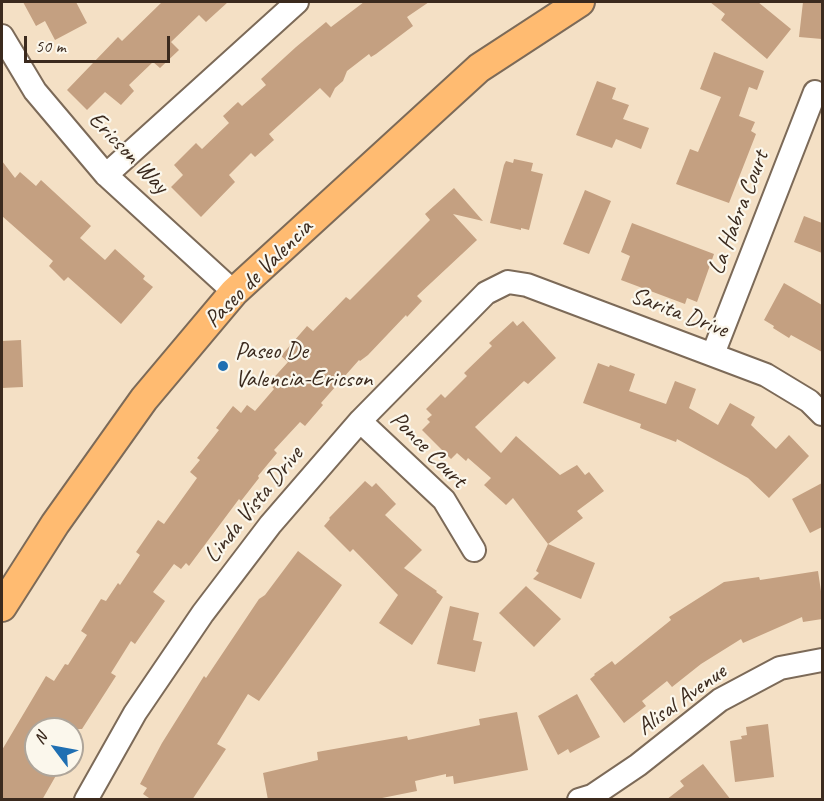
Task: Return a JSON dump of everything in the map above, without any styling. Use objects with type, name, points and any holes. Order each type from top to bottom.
[{"type":"main road","name":"Paseo de Valencia","points":[[2,607],[55,524],[144,399],[234,292],[479,68],[580,2]]},
{"type":"street","points":[[106,175],[297,2]]},
{"type":"street","name":"Ericson Way","points":[[2,36],[35,91],[106,175],[234,292]]},
{"type":"street","name":"La Habra Court","points":[[713,354],[815,92]]},
{"type":"street","name":"Sarita Drive","points":[[508,282],[527,285],[766,375],[808,401],[822,414]]},
{"type":"street","name":"Linda Vista Drive","points":[[86,800],[135,713],[203,613],[270,525],[360,420],[486,293],[508,282]]},
{"type":"street","name":"Ponce Court","points":[[360,420],[444,500],[474,550]]},
{"type":"street","name":"Alisal Avenue","points":[[579,800],[592,796],[638,765],[720,700],[780,668],[822,660]]},
{"type":"building","points":[[23,2],[76,2],[87,23],[55,40],[45,21],[36,26]]},
{"type":"building","points":[[162,2],[228,2],[206,22],[199,15],[171,42],[179,50],[160,68],[153,62],[129,85],[134,91],[121,105],[105,92],[87,110],[67,90],[118,37],[122,41]]},
{"type":"building","points":[[364,2],[429,2],[407,17],[413,26],[376,54],[371,57],[369,54],[347,71],[343,81],[335,88],[330,98],[320,88],[269,134],[274,140],[255,157],[251,153],[229,175],[235,182],[201,217],[171,187],[183,175],[174,165],[196,143],[202,149],[229,123],[223,116],[238,102],[242,106],[266,85],[261,79],[296,47],[326,22],[331,27]]},
{"type":"building","points":[[710,2],[758,2],[791,29],[767,59],[721,20],[725,14]]},
{"type":"building","points":[[803,2],[822,2],[822,39],[799,37]]},
{"type":"building","points":[[714,52],[764,71],[757,90],[749,87],[739,116],[755,122],[751,131],[756,134],[729,203],[676,184],[690,149],[698,152],[721,97],[700,89]]},
{"type":"building","points":[[597,81],[616,88],[612,99],[629,105],[623,119],[649,128],[641,149],[616,139],[612,148],[576,135]]},
{"type":"building","points":[[514,159],[533,163],[531,171],[543,174],[529,230],[490,223],[504,165],[506,161],[513,163]]},
{"type":"building","points":[[2,161],[15,178],[20,172],[36,186],[41,180],[91,226],[80,238],[105,260],[115,249],[145,276],[143,279],[153,287],[121,324],[68,277],[64,281],[49,266],[53,261],[2,216]]},
{"type":"building","points":[[454,188],[483,221],[453,214],[477,240],[417,296],[422,301],[368,355],[359,360],[321,403],[323,405],[305,426],[300,422],[274,450],[277,453],[258,476],[259,478],[241,501],[239,499],[189,566],[186,563],[181,569],[174,564],[153,592],[165,601],[135,644],[131,641],[111,673],[116,676],[84,726],[84,717],[24,717],[24,777],[55,777],[42,800],[2,800],[2,750],[46,676],[54,681],[65,664],[68,665],[87,635],[81,631],[101,599],[106,601],[118,583],[120,585],[140,555],[136,552],[158,520],[164,524],[197,478],[190,472],[200,460],[197,458],[219,430],[216,428],[233,406],[241,413],[247,405],[255,411],[274,389],[269,383],[288,362],[281,356],[307,326],[313,331],[346,297],[350,300],[430,220],[425,214]]},
{"type":"building","points":[[585,190],[611,201],[589,254],[563,244]]},
{"type":"building","points":[[804,216],[822,223],[822,253],[794,242]]},
{"type":"building","points":[[632,223],[714,254],[697,302],[687,298],[685,304],[621,280],[630,256],[621,252]]},
{"type":"building","points":[[784,283],[822,305],[822,352],[791,335],[789,338],[764,320]]},
{"type":"building","points":[[513,321],[517,326],[523,321],[556,358],[528,384],[524,381],[475,427],[501,453],[516,436],[560,475],[577,465],[585,475],[589,472],[604,491],[577,511],[583,518],[548,544],[513,498],[506,505],[484,485],[491,478],[468,458],[466,461],[457,453],[451,459],[422,430],[430,422],[427,419],[432,415],[426,409],[441,394],[445,398],[467,376],[464,373],[492,346],[489,343]]},
{"type":"building","points":[[21,340],[23,387],[2,388],[2,341]]},
{"type":"building","points":[[598,363],[635,374],[629,391],[666,404],[675,381],[696,389],[689,408],[718,425],[730,403],[755,417],[751,425],[776,449],[789,435],[809,456],[769,498],[748,478],[677,439],[676,442],[640,428],[641,424],[583,403]]},
{"type":"building","points":[[365,481],[372,487],[376,483],[396,504],[385,515],[422,550],[404,568],[443,597],[412,645],[379,623],[398,595],[353,549],[350,552],[324,526]]},
{"type":"building","points":[[822,483],[822,527],[810,533],[792,499]]},
{"type":"building","points":[[548,544],[595,563],[581,599],[533,579],[539,573],[536,571]]},
{"type":"building","points":[[298,551],[342,585],[259,701],[248,694],[217,744],[226,749],[192,800],[152,800],[143,794],[147,788],[140,784],[162,743],[204,676],[206,678],[259,599],[265,595]]},
{"type":"building","points":[[818,571],[822,619],[803,622],[802,617],[743,643],[741,639],[701,664],[672,687],[667,681],[642,701],[646,706],[624,723],[590,679],[612,661],[615,665],[671,620],[669,617],[724,582],[759,577],[760,580]]},
{"type":"building","points":[[526,586],[561,619],[534,647],[499,613]]},
{"type":"building","points":[[450,606],[479,613],[473,640],[482,642],[475,672],[437,664]]},
{"type":"building","points":[[577,694],[600,737],[570,753],[568,749],[558,755],[538,716]]},
{"type":"building","points":[[517,712],[528,770],[454,784],[453,776],[446,777],[446,774],[415,781],[417,791],[372,800],[268,800],[263,773],[318,760],[317,752],[407,736],[408,740],[480,725],[479,719]]},
{"type":"building","points":[[768,724],[774,777],[735,782],[730,741],[742,739],[741,736],[747,735],[746,727]]},
{"type":"building","points":[[703,764],[731,800],[666,800],[684,786],[680,781]]},
{"type":"place","name":"Paseo De Valencia-Ericson","points":[[223,366]]}]
